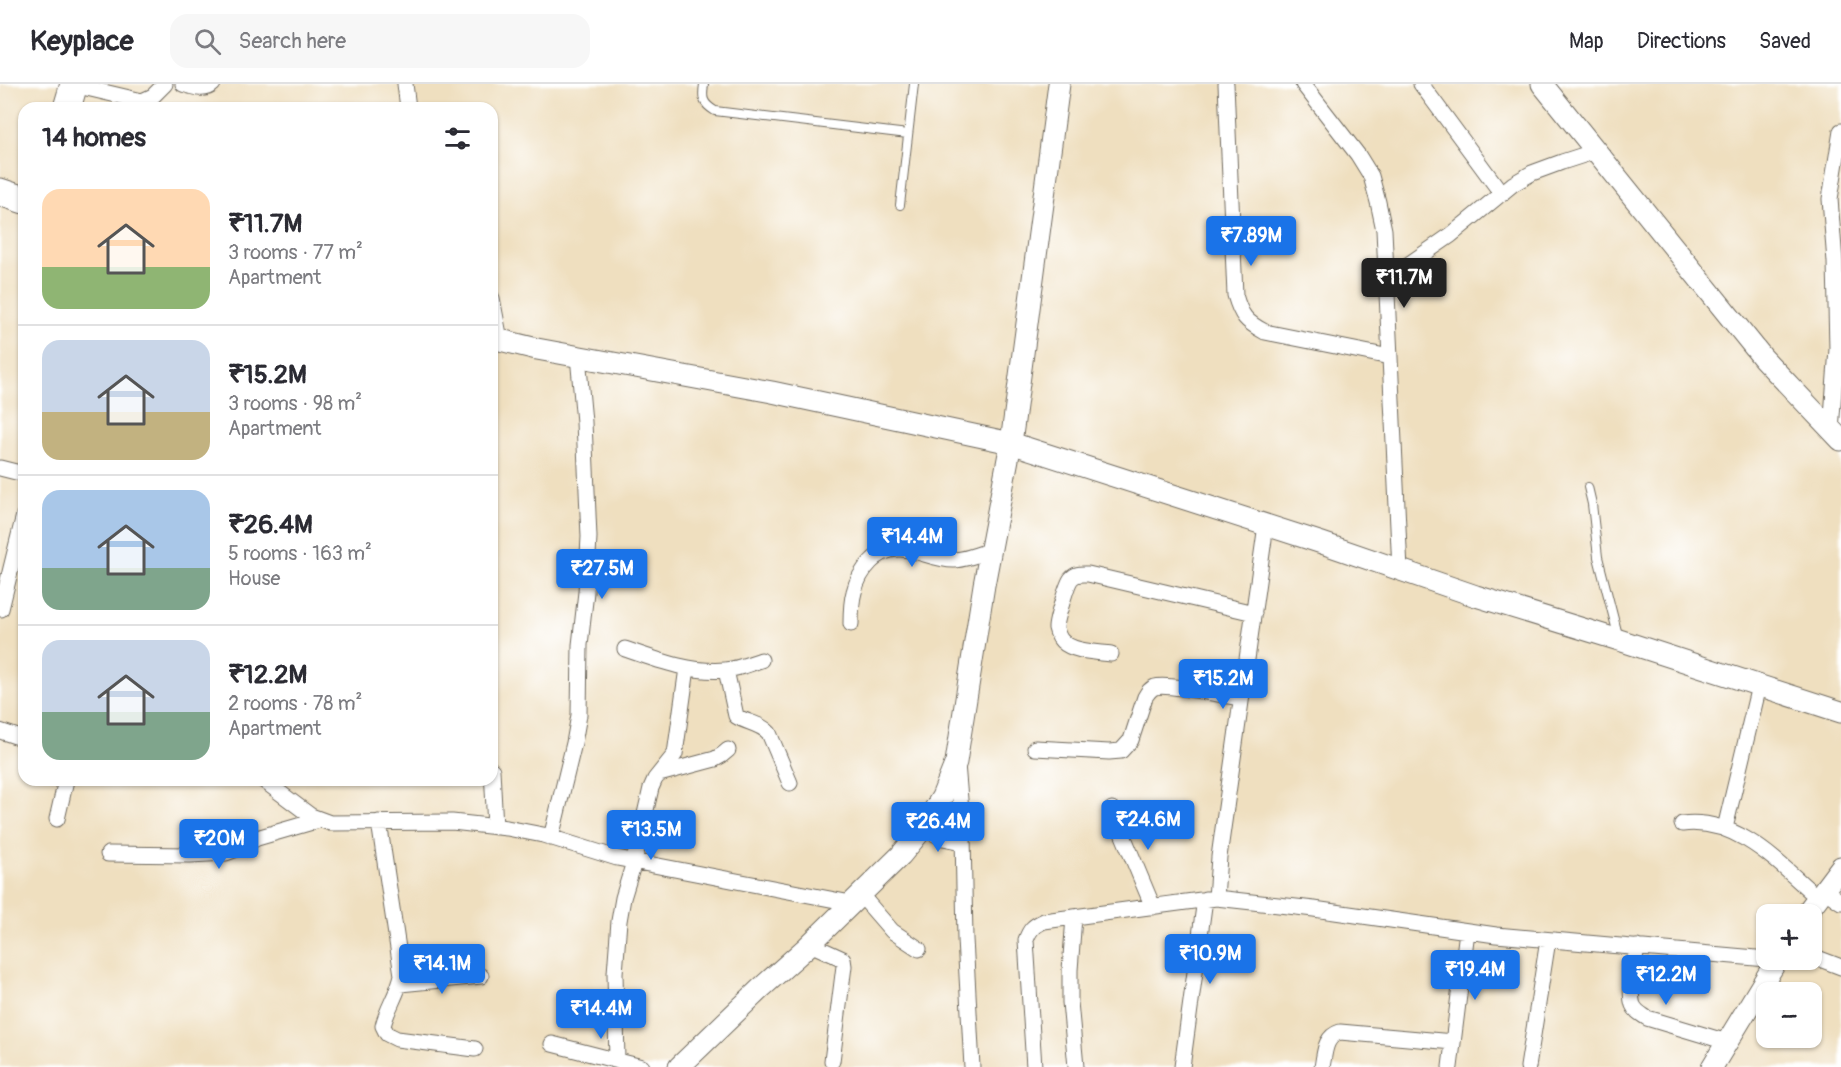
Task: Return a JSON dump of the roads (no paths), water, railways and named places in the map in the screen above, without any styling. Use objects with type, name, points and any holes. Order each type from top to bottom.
[{"type":"highway","points":[[69,102],[74,84]]},
{"type":"main road","points":[[682,1066],[901,855],[923,828],[942,797],[956,762],[1011,442],[1059,84]]},
{"type":"main road","points":[[1542,84],[1763,358],[1836,435]]},
{"type":"main road","points":[[498,339],[772,392],[1011,442],[1476,596],[1841,712]]},
{"type":"main road","points":[[1822,901],[1841,867]]},
{"type":"main road","points":[[1712,1067],[1771,970]]},
{"type":"street","points":[[74,84],[141,100],[153,96],[165,84]]},
{"type":"street","points":[[183,84],[205,88],[213,84]]},
{"type":"street","points":[[405,84],[407,102]]},
{"type":"street","points":[[1226,84],[1235,295],[1240,312],[1250,324],[1265,332],[1390,357]]},
{"type":"street","points":[[1303,84],[1358,155],[1371,176],[1384,230],[1400,570]]},
{"type":"street","points":[[1421,84],[1502,194]]},
{"type":"street","points":[[1836,435],[1836,195],[1841,131]]},
{"type":"street","points":[[1386,280],[1451,235],[1513,184],[1532,173],[1596,151]]},
{"type":"street","points":[[552,838],[579,715],[580,645],[586,592],[589,527],[578,356]]},
{"type":"street","points":[[0,468],[18,472]]},
{"type":"street","points":[[1182,1067],[1219,857],[1266,525]]},
{"type":"street","points":[[851,624],[852,602],[859,578],[877,556],[885,551],[903,549],[953,560],[991,550]]},
{"type":"street","points":[[1,609],[18,557]]},
{"type":"street","points":[[1111,654],[1072,647],[1062,641],[1058,635],[1056,627],[1061,606],[1071,579],[1078,574],[1088,574],[1254,613]]},
{"type":"street","points":[[625,649],[687,668],[726,670],[740,668],[761,660]]},
{"type":"street","points":[[617,1060],[616,944],[623,898],[651,788],[675,754],[687,668]]},
{"type":"street","points":[[726,670],[736,716],[741,720],[764,727],[769,733],[790,783]]},
{"type":"street","points":[[1725,828],[1759,686]]},
{"type":"street","points":[[1035,748],[1121,751],[1131,740],[1145,697],[1154,687],[1241,698]]},
{"type":"street","points":[[0,731],[18,737]]},
{"type":"street","points":[[659,774],[715,759],[728,750]]},
{"type":"street","points":[[956,762],[963,842],[965,939],[972,1067]]},
{"type":"street","points":[[57,819],[65,786]]},
{"type":"street","points":[[271,786],[319,820],[330,823],[452,822],[516,830],[634,862],[855,899],[891,931],[919,949]]},
{"type":"street","points":[[493,786],[495,827]]},
{"type":"street","points":[[1112,809],[1153,907]]},
{"type":"street","points":[[108,854],[226,853],[257,838],[319,820]]},
{"type":"street","points":[[379,822],[401,964],[400,984],[383,1026],[387,1034],[397,1039],[475,1049]]},
{"type":"street","points":[[1682,824],[1708,823],[1743,836],[1768,854],[1822,901]]},
{"type":"street","points":[[923,828],[943,838],[963,842]]},
{"type":"street","points":[[1034,1067],[1026,940],[1034,925],[1044,921],[1210,899],[1314,909],[1548,940],[1756,958]]},
{"type":"street","points":[[1074,917],[1070,1002],[1076,1067]]},
{"type":"street","points":[[1450,1067],[1467,931]]},
{"type":"street","points":[[1527,1067],[1548,940]]},
{"type":"street","points":[[810,944],[843,959],[832,1061]]},
{"type":"street","points":[[1637,947],[1632,994],[1633,1004],[1638,1012],[1647,1018],[1727,1042]]},
{"type":"street","points":[[1822,960],[1841,967]]},
{"type":"street","points":[[400,984],[481,976]]},
{"type":"street","points":[[1322,1067],[1329,1038],[1340,1032],[1453,1042]]},
{"type":"street","points":[[552,1044],[642,1067]]},
{"type":"lane","points":[[704,84],[703,99],[707,106],[715,111],[908,134]]},
{"type":"lane","points":[[900,205],[914,84]]},
{"type":"lane","points":[[1588,487],[1598,557],[1619,640]]}]
